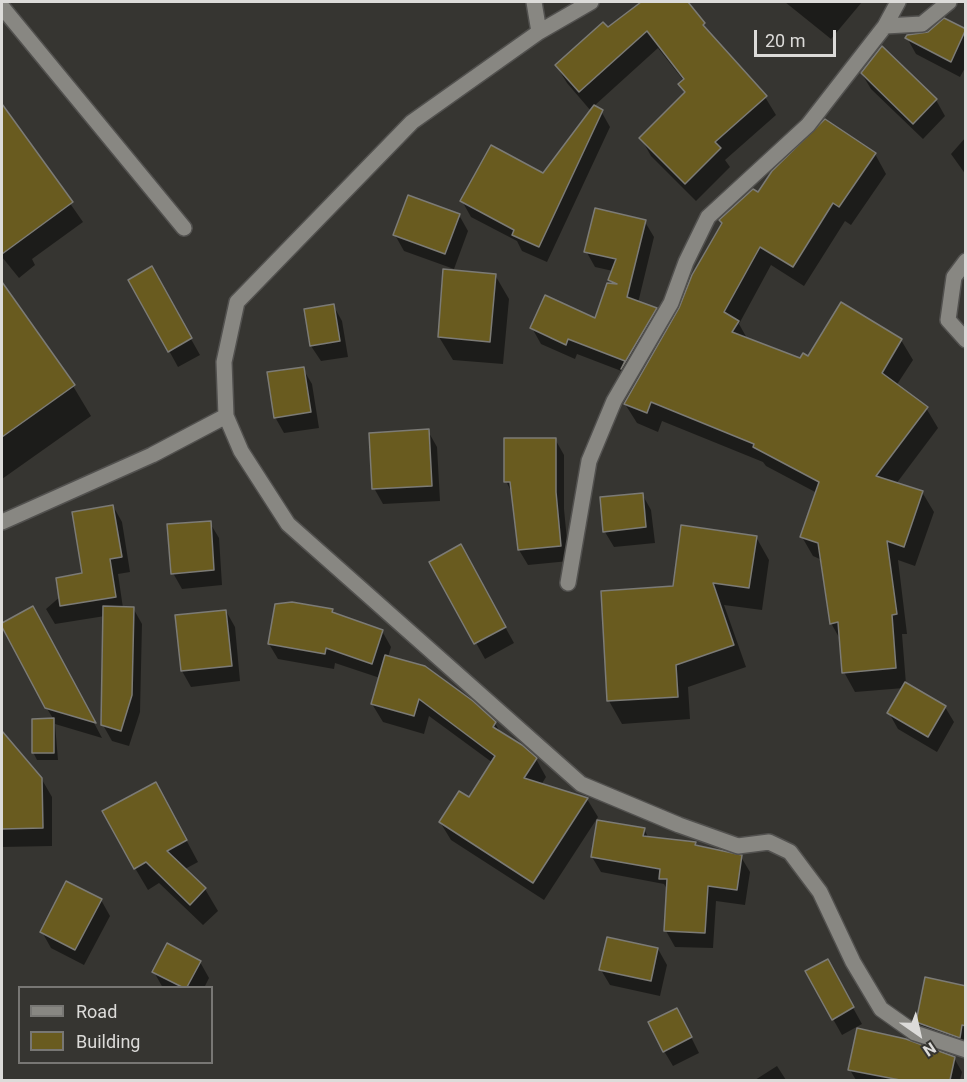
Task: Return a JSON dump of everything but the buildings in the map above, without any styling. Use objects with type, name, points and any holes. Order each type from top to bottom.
[{"type":"street","points":[[534,2],[539,32]]},
{"type":"street","points":[[591,2],[539,32],[412,122],[237,302],[224,362],[226,416],[241,451],[288,525],[581,784],[679,825],[738,846],[769,842],[790,852],[820,892],[853,962],[881,1009],[915,1033],[966,1050]]},
{"type":"street","points":[[568,583],[589,461],[614,401],[671,303],[686,262],[708,217],[808,125],[885,26],[898,2]]},
{"type":"street","points":[[885,26],[922,24],[949,2]]},
{"type":"street","points":[[2,7],[184,228]]},
{"type":"street","points":[[966,261],[954,277],[948,320],[966,340]]},
{"type":"street","points":[[2,522],[152,455],[226,416]]}]
